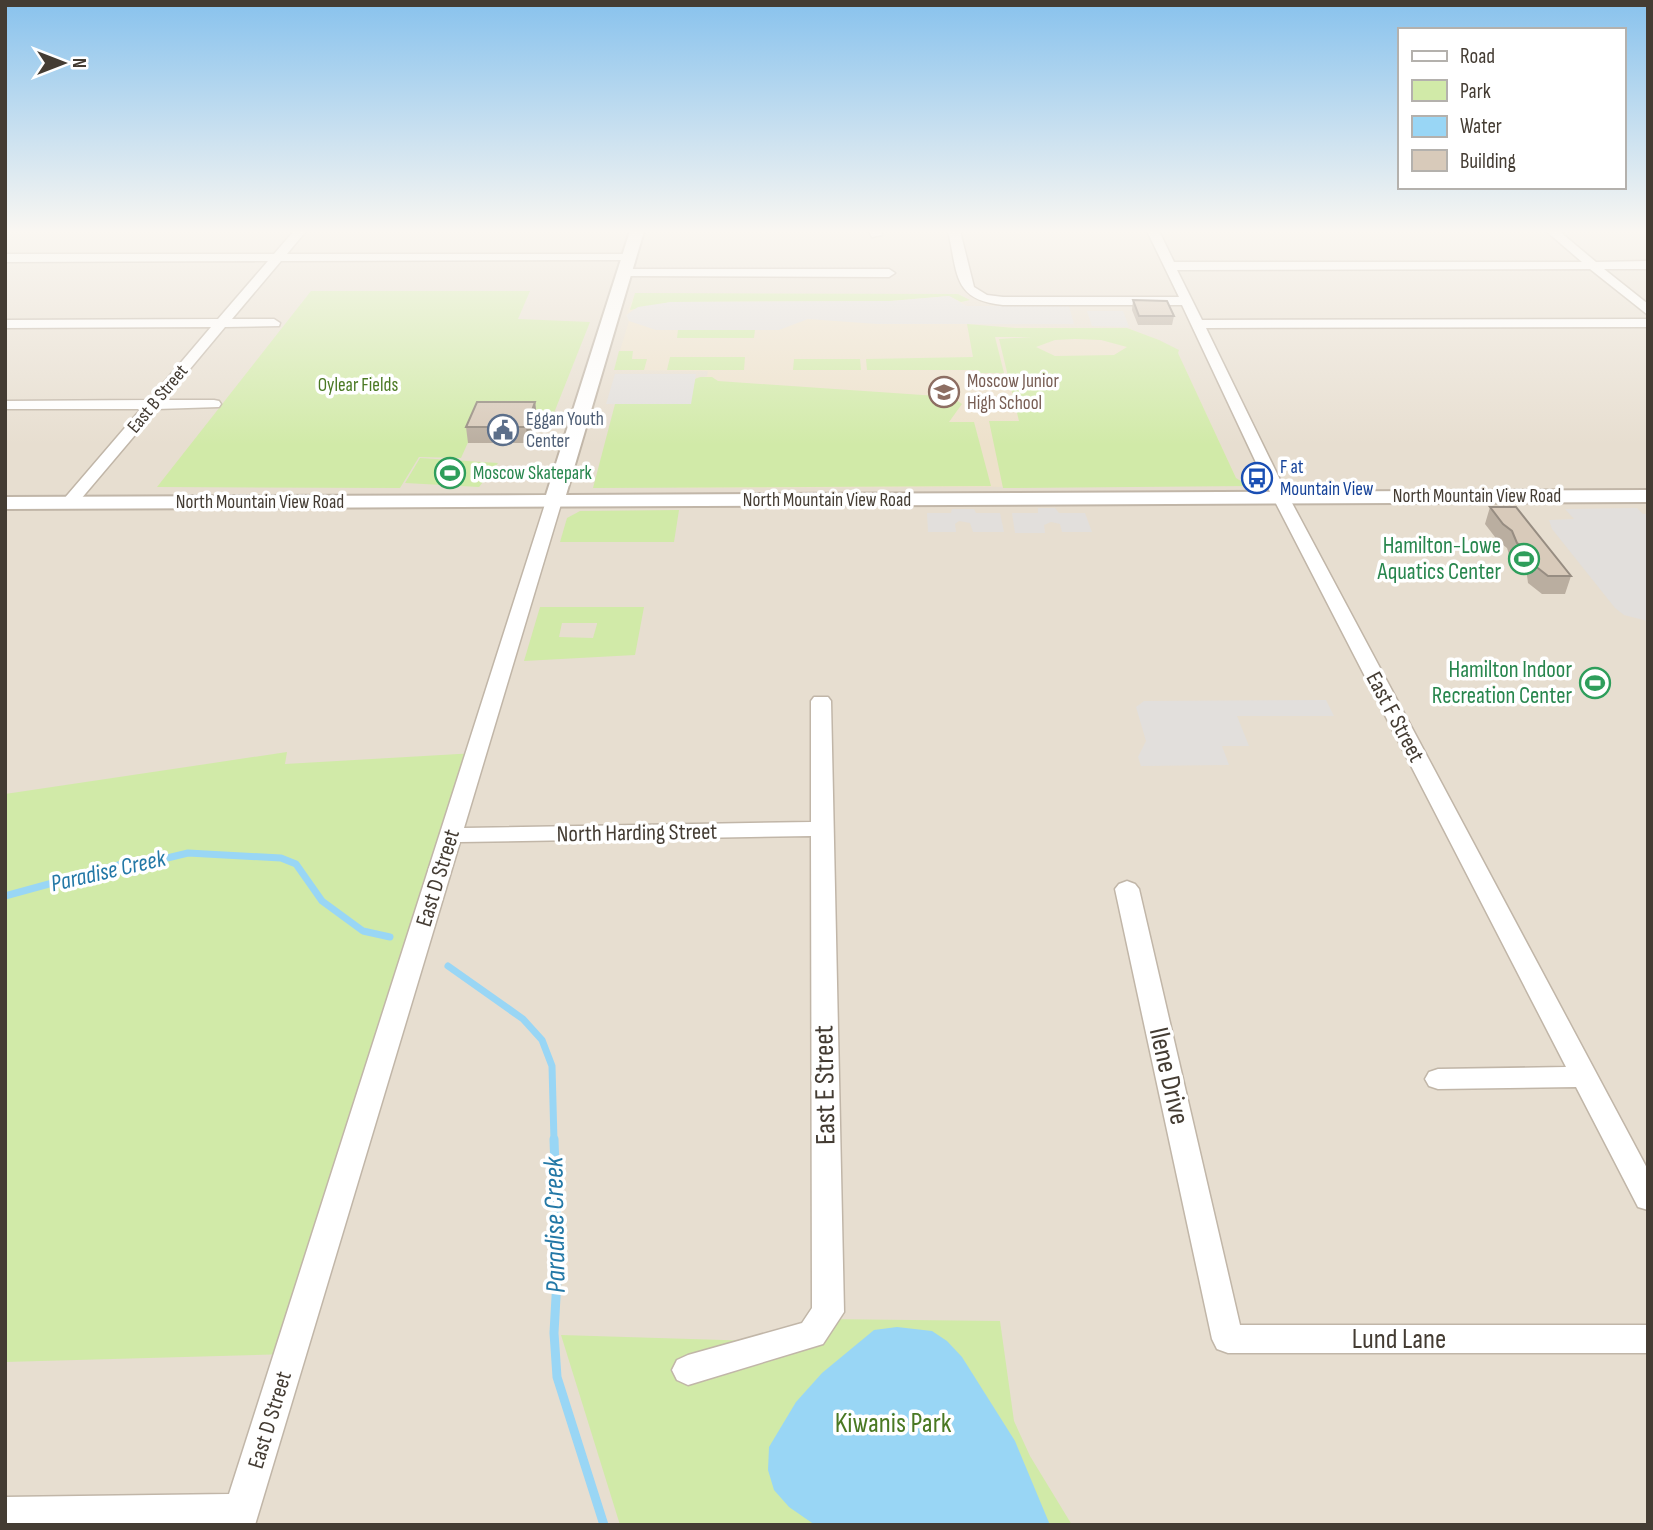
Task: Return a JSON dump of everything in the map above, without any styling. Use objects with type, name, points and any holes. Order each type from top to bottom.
[{"type":"street","name":"East B Street","points":[[69,503],[239,302]]},
{"type":"street","name":"East D Street","points":[[240,1518],[615,302]]},
{"type":"street","name":"East F Street","points":[[1188,302],[1280,497],[1584,1077],[1639,1164],[1648,1198]]},
{"type":"street","points":[[5,324],[274,323]]},
{"type":"street","points":[[1198,324],[1648,323]]},
{"type":"street","points":[[5,405],[214,404]]},
{"type":"street","name":"North Mountain View Road","points":[[5,503],[1648,496]]},
{"type":"street","name":"East E Street","points":[[688,1370],[812,1334],[828,1312],[821,701]]},
{"type":"street","name":"North Harding Street","points":[[451,835],[823,829]]},
{"type":"street","name":"Ilene Drive","points":[[1127,889],[1210,1263]]},
{"type":"street","points":[[1438,1079],[1584,1077]]},
{"type":"street","name":"Lund Lane","points":[[1210,1263],[1228,1339],[1648,1339]]},
{"type":"street","points":[[5,1514],[240,1518]]},
{"type":"shaded area","points":[[5,302],[1648,302],[1648,1525],[5,1525]]},
{"type":"shaded area","name":"Moscow Junior High School","points":[[631,302],[962,302],[967,306],[971,324],[977,326],[1127,328],[1179,350],[1178,353],[1236,478],[1249,486],[676,488],[695,379],[707,376],[708,371],[614,370],[629,321],[626,315]]},
{"type":"shaded area","points":[[668,302],[961,302],[967,306],[1069,306],[1074,324],[877,324],[808,319],[779,330],[656,330],[629,321],[626,315],[638,307]]},
{"type":"shaded area","points":[[1087,311],[1123,311],[1129,327],[1092,326]]},
{"type":"shaded area","points":[[615,374],[696,374],[691,404],[606,404]]},
{"type":"shaded area","points":[[1038,508],[1055,508],[1059,513],[1085,513],[1092,532],[1062,532],[1060,524],[1051,522],[1044,525],[1045,533],[1015,533],[1012,513],[1038,513]]},
{"type":"shaded area","points":[[1637,508],[1643,514],[1648,514],[1648,621],[1624,615],[1615,608],[1552,529],[1549,520],[1574,519],[1565,509]]},
{"type":"shaded area","points":[[952,509],[1000,513],[1004,532],[973,532],[970,523],[959,521],[955,524],[956,532],[928,532],[927,513],[951,513]]},
{"type":"shaded area","points":[[1326,700],[1334,716],[1237,716],[1249,746],[1222,746],[1229,765],[1141,766],[1138,757],[1146,741],[1136,707],[1144,701]]},
{"type":"green space","name":"Oylear Fields","points":[[302,302],[525,302],[518,319],[590,322],[552,418],[479,418],[461,458],[419,457],[400,488],[157,487]]},
{"type":"green space","points":[[632,302],[669,302],[630,310]]},
{"type":"green space","points":[[967,324],[1015,328],[1127,328],[1159,340],[1179,350],[1178,353],[1236,478],[1249,486],[1003,488],[989,421],[1019,421],[999,339],[1032,337],[995,337],[1004,373],[979,373],[978,370],[867,370],[866,359],[973,357]],"holes":[[[1055,340],[1101,340],[1127,347],[1114,355],[1055,356],[1036,347]]]},
{"type":"green space","points":[[678,330],[755,330],[754,338],[677,338]]},
{"type":"green space","points":[[619,351],[633,351],[632,359],[647,359],[644,370],[614,370]]},
{"type":"green space","points":[[670,357],[745,357],[744,370],[667,370]]},
{"type":"green space","points":[[794,359],[860,359],[861,370],[793,370]]},
{"type":"green space","points":[[712,377],[718,381],[952,397],[962,404],[949,422],[974,422],[991,486],[593,488],[615,404],[690,404],[695,379]]},
{"type":"green space","name":"Moscow Skatepark","points":[[420,458],[498,463],[479,487],[405,483]]},
{"type":"green space","points":[[679,510],[674,542],[560,542],[567,518],[580,511]]},
{"type":"green space","points":[[540,607],[644,607],[635,655],[524,661]],"holes":[[[562,623],[597,623],[593,638],[559,637]]]},
{"type":"green space","points":[[287,752],[285,764],[476,753],[290,1354],[5,1362],[5,794]]},
{"type":"green space","name":"Kiwanis Park","points":[[824,1319],[1000,1321],[1014,1421],[1030,1456],[1072,1525],[620,1525],[561,1335],[785,1342]]},
{"type":"water","points":[[897,1327],[932,1331],[947,1341],[962,1357],[1015,1441],[1050,1525],[815,1525],[789,1507],[774,1490],[768,1470],[769,1447],[796,1402],[822,1373],[874,1330]]},
{"type":"building","points":[[1134,302],[1168,302],[1174,316],[1139,316]]},
{"type":"building","points":[[477,402],[535,402],[526,427],[466,427]]},
{"type":"building","points":[[1490,507],[1516,507],[1571,576],[1548,576],[1534,565],[1531,551],[1517,543],[1512,531]]},
{"type":"waterway","name":"Paradise Creek","points":[[5,896],[122,864],[134,866],[188,853],[281,858],[296,864],[322,901],[363,931],[390,937]]},
{"type":"waterway","name":"Paradise Creek","points":[[448,966],[523,1019],[542,1040],[552,1066],[554,1141]]},
{"type":"waterway","name":"Paradise Creek","points":[[554,1139],[558,1261],[554,1333],[557,1377],[604,1525]]},
{"type":"place","name":"Moscow Junior High School","points":[[944,392]]},
{"type":"place","name":"Eggan Youth Center","points":[[503,430]]},
{"type":"place","name":"Moscow Skatepark","points":[[450,473]]},
{"type":"place","name":"F at Mountain View","points":[[1257,478]]},
{"type":"place","name":"Hamilton-Lowe Aquatics Center","points":[[1524,559]]},
{"type":"place","name":"Hamilton Indoor Recreation Center","points":[[1595,683]]}]
